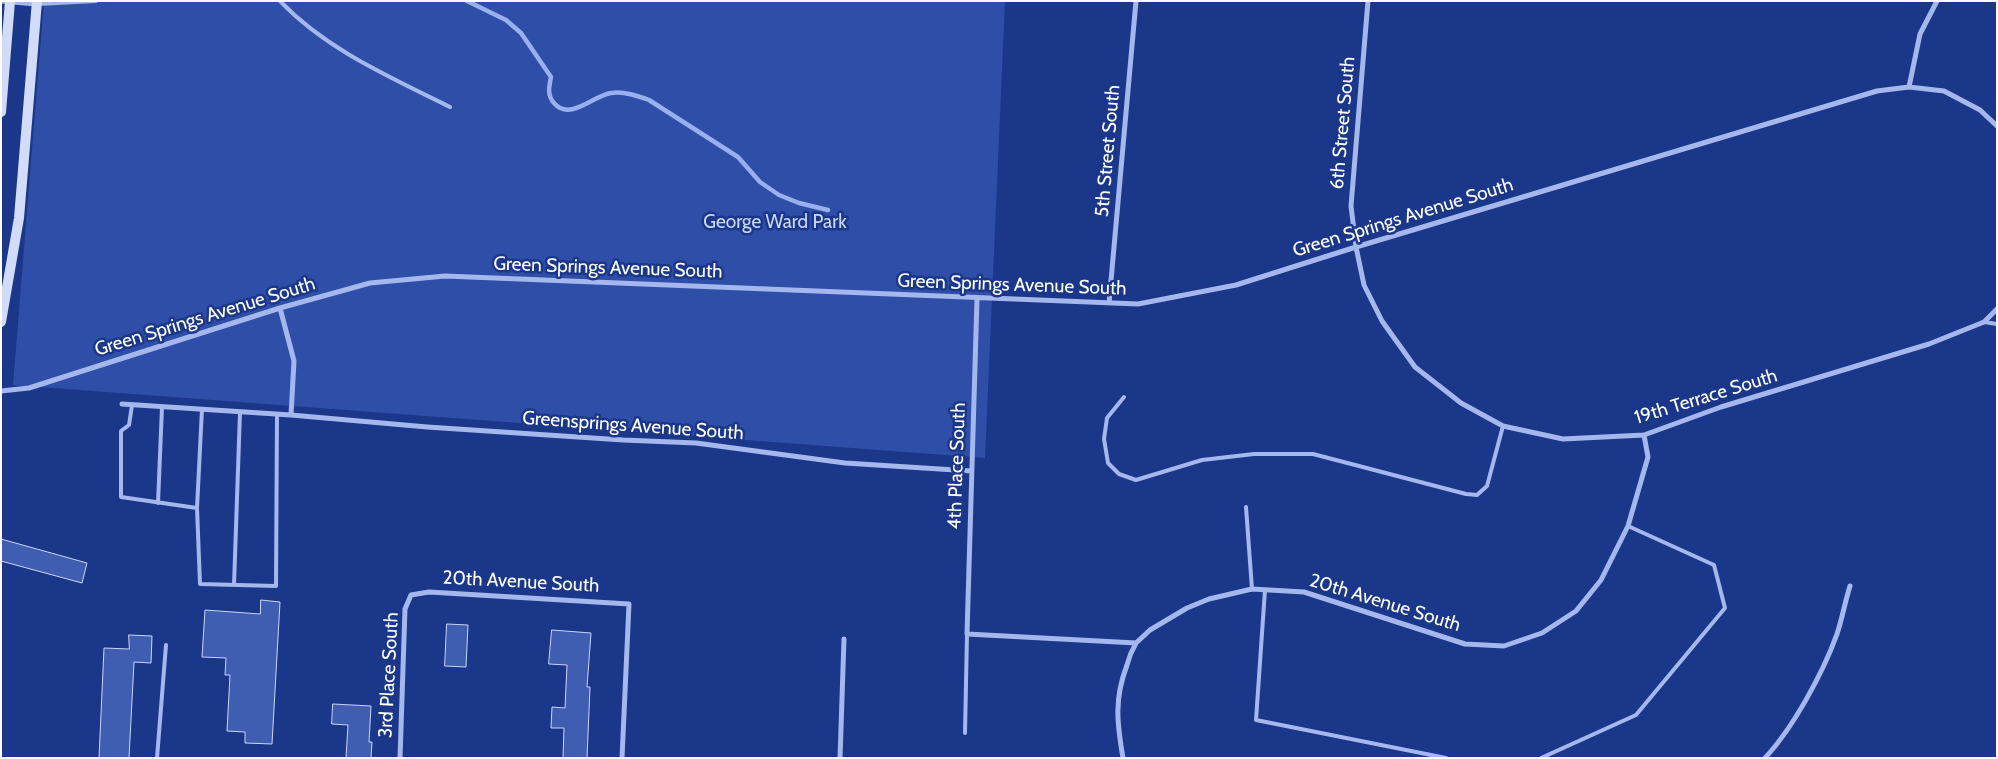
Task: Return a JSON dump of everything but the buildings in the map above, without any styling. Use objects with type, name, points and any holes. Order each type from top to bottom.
[{"type":"main road","points":[[1,112],[4,45],[10,2]]},
{"type":"main road","points":[[1,322],[18,218],[37,2]]},
{"type":"street","points":[[1,1],[37,2]]},
{"type":"street","name":"5th Street South","points":[[1109,303],[1136,1]]},
{"type":"street","name":"6th Street South","points":[[1356,247],[1352,206],[1368,1]]},
{"type":"street","points":[[1909,87],[1920,34],[1937,1]]},
{"type":"street","name":"Green Springs Avenue South","points":[[1,391],[29,388],[280,308],[370,283],[445,276],[977,299],[1138,304],[1156,302],[1236,285],[1356,247],[1877,92],[1909,87],[1944,91],[1980,110],[1997,126]]},
{"type":"street","name":"19th Terrace South","points":[[1356,247],[1364,285],[1382,321],[1416,367],[1461,404],[1503,426],[1563,439],[1644,435],[1721,407],[1929,344],[1984,322],[1997,309]]},
{"type":"street","name":"4th Place South","points":[[966,634],[977,299]]},
{"type":"street","points":[[280,308],[294,361],[291,415]]},
{"type":"street","name":"Greensprings Avenue South","points":[[122,404],[291,415],[437,428],[696,443],[845,462],[971,471]]},
{"type":"street","name":"20th Avenue South","points":[[1136,644],[1150,630],[1187,608],[1209,599],[1252,590],[1304,592],[1465,644],[1504,646],[1542,633],[1576,611],[1601,580],[1628,526],[1648,457],[1644,435]]},
{"type":"street","points":[[1765,758],[1808,698],[1837,635],[1850,586]]},
{"type":"street","name":"20th Avenue South","points":[[411,595],[429,592],[629,604],[622,758]]},
{"type":"street","name":"3rd Place South","points":[[400,758],[405,608],[411,595]]},
{"type":"street","points":[[966,634],[1136,644]]},
{"type":"street","points":[[840,758],[844,639]]},
{"type":"street","points":[[1122,758],[1117,721],[1117,702],[1123,676],[1132,649],[1136,644]]},
{"type":"lane","points":[[37,2],[96,1]]},
{"type":"lane","points":[[280,1],[297,19],[345,53],[450,107]]},
{"type":"lane","points":[[1984,322],[1997,324]]},
{"type":"lane","points":[[1124,397],[1107,418],[1104,438],[1108,464],[1119,474],[1136,480],[1149,478],[1202,460],[1254,454],[1291,453],[1313,454],[1466,494],[1477,495],[1487,486],[1503,426]]},
{"type":"lane","points":[[132,405],[129,424],[121,431],[121,497],[197,508]]},
{"type":"lane","points":[[158,503],[162,407]]},
{"type":"lane","points":[[202,410],[197,508],[200,584],[276,586],[277,414]]},
{"type":"lane","points":[[234,585],[240,412]]},
{"type":"lane","points":[[1246,507],[1252,590]]},
{"type":"lane","points":[[1541,758],[1636,715],[1725,608],[1714,565],[1628,526]]},
{"type":"lane","points":[[1265,590],[1256,720],[1446,758]]},
{"type":"lane","points":[[965,733],[966,634]]},
{"type":"lane","points":[[157,758],[166,645]]},
{"type":"green space","name":"George Ward Park","points":[[44,1],[1005,1],[985,458],[13,385]]},
{"type":"waterway","points":[[467,1],[506,20],[521,33],[551,77],[549,94],[554,103],[560,108],[567,110],[575,109],[611,93],[626,93],[649,100],[738,157],[760,182],[779,195],[799,203],[828,210]]}]
